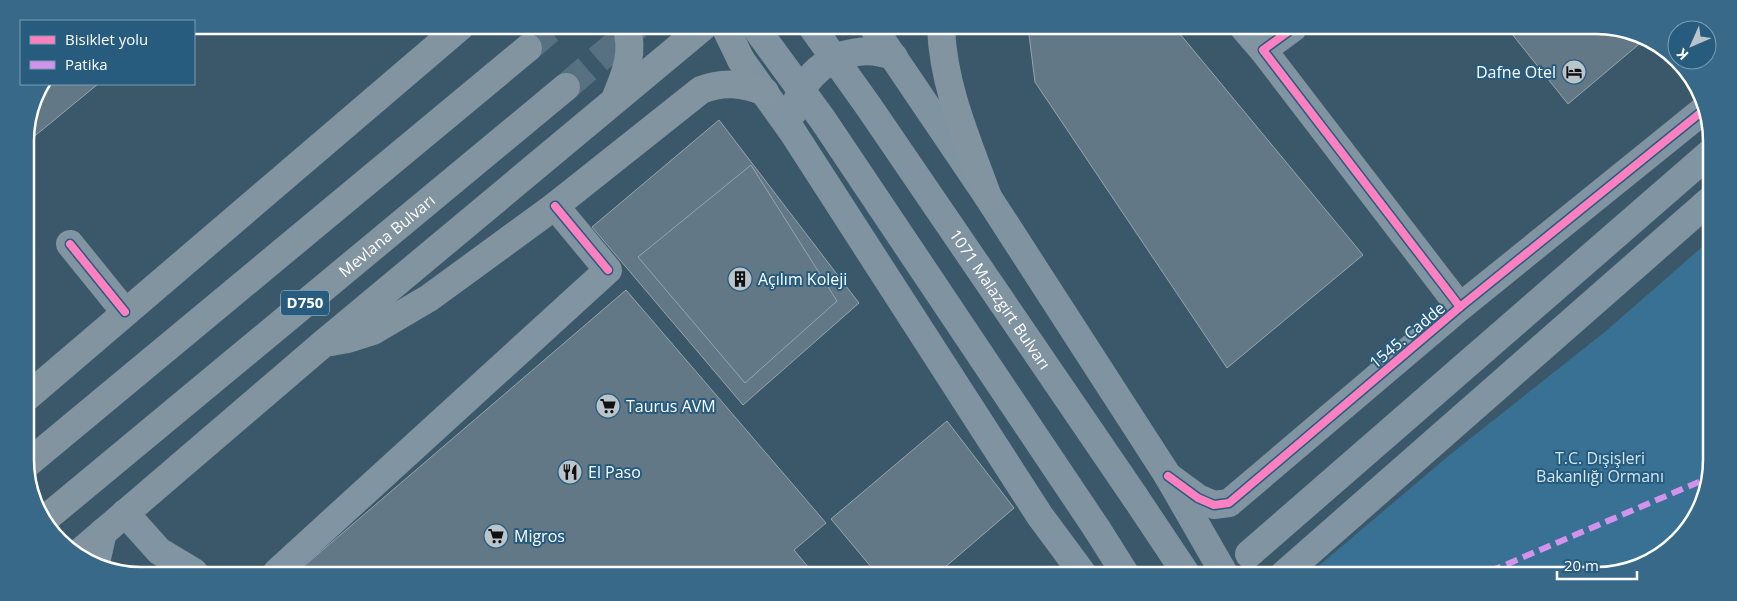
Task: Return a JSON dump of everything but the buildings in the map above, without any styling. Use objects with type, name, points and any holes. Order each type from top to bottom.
[{"type":"highway","points":[[34,391],[453,34]]},
{"type":"highway","points":[[615,101],[628,67],[630,54],[629,34]]},
{"type":"highway","points":[[728,34],[741,60]]},
{"type":"highway","points":[[941,34],[946,74],[955,107],[988,198]]},
{"type":"highway","points":[[83,550],[324,343],[615,101],[685,35]]},
{"type":"highway","points":[[34,458],[528,48]]},
{"type":"highway","points":[[324,343],[348,339],[372,331],[398,317],[464,273],[555,206],[701,90],[711,86],[730,83],[753,87],[765,92]]},
{"type":"highway","name":"Mevlana Bulvarı","points":[[50,516],[566,87]]},
{"type":"main road","points":[[760,34],[823,120],[1121,567]]},
{"type":"main road","name":"1071 Malazgirt Bulvarı","points":[[817,34],[1182,567]]},
{"type":"main road","points":[[878,34],[988,198],[1168,476],[1220,567]]},
{"type":"main road","points":[[792,131],[798,94],[817,70],[830,61],[856,51],[882,52],[894,57]]},
{"type":"main road","points":[[741,60],[792,131],[1040,516],[1078,567]]},
{"type":"street","points":[[1249,34],[1460,307]]},
{"type":"street","points":[[1263,50],[1285,34]]},
{"type":"street","name":"1545. Cadde","points":[[1168,476],[1198,498],[1214,505],[1229,503],[1460,307],[1700,113]]},
{"type":"street","points":[[1249,554],[1703,159]]},
{"type":"street","points":[[282,567],[608,270],[555,206]]},
{"type":"street","points":[[1292,567],[1703,206]]},
{"type":"street","points":[[70,244],[126,312]]},
{"type":"street","points":[[125,513],[159,551],[186,567]]},
{"type":"street","points":[[97,558],[104,532]]},
{"type":"green space","name":"T.C. Dışişleri Bakanlığı Ormanı","points":[[1703,246],[1702,474],[1700,488],[1692,508],[1677,531],[1662,545],[1631,562],[1604,567],[1317,567],[1452,453],[1606,331]]},
{"type":"tunnel","points":[[528,48],[545,34]]},
{"type":"tunnel","points":[[566,87],[628,34]]},
{"type":"marked path","points":[[1500,567],[1701,481]]},
{"type":"cycle path","points":[[1285,34],[1263,50],[1460,307]]},
{"type":"cycle path","points":[[1168,476],[1198,498],[1214,505],[1229,503],[1460,307],[1700,113]]},
{"type":"cycle path","points":[[555,206],[608,270]]},
{"type":"cycle path","points":[[70,244],[125,312]]},
{"type":"place","name":"Dafne Otel","points":[[1574,72]]},
{"type":"place","name":"Açılım Koleji","points":[[740,279]]},
{"type":"place","name":"Taurus AVM","points":[[608,406]]},
{"type":"place","name":"El Paso","points":[[570,472]]},
{"type":"place","name":"Migros","points":[[496,536]]}]
